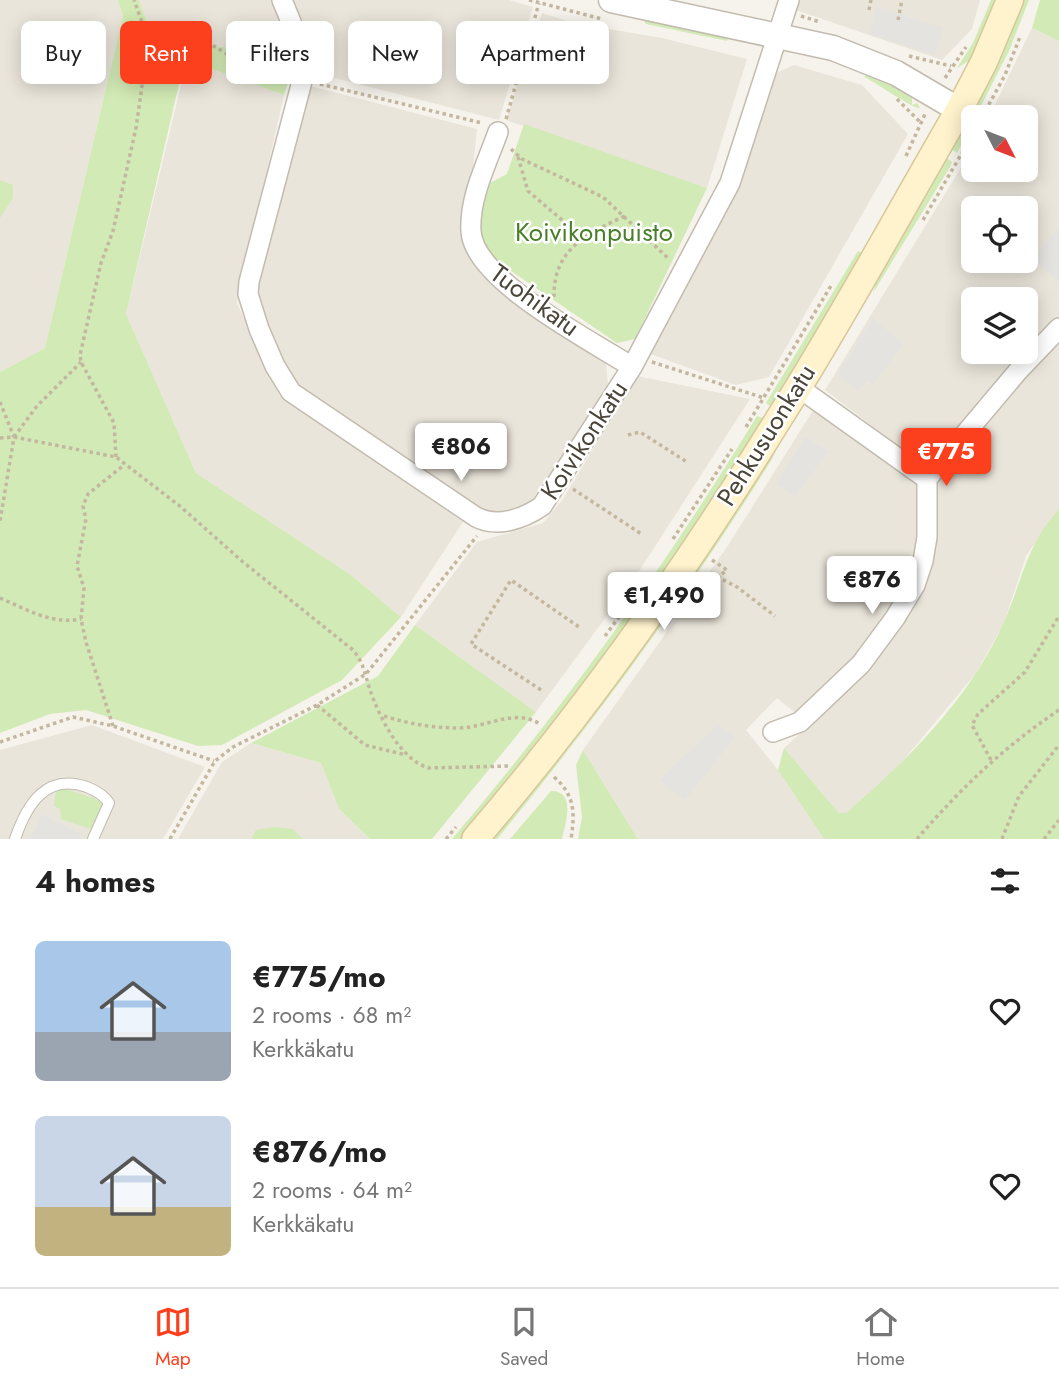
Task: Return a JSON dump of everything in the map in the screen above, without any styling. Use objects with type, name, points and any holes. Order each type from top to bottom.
[{"type":"main road","name":"Pehkusuonkatu","points":[[468,830],[533,768],[640,625],[798,387],[959,110],[984,62],[1010,0]]},
{"type":"street","points":[[282,0],[291,21]]},
{"type":"street","name":"Koivikonkatu","points":[[487,522],[523,517],[542,506],[634,362],[730,183],[780,36],[789,0]]},
{"type":"street","points":[[607,9],[780,36],[833,48],[878,64],[959,110]]},
{"type":"street","points":[[301,84],[248,282],[248,294],[275,366],[297,398],[487,522]]},
{"type":"street","name":"Tuohikatu","points":[[498,132],[478,191],[471,224],[473,243],[490,272],[555,317],[634,362]]},
{"type":"street","points":[[773,732],[800,722],[861,664],[895,618],[915,585],[923,561],[928,537],[927,478],[1018,371],[1059,328]]},
{"type":"street","points":[[798,387],[927,478]]},
{"type":"lane","points":[[15,839],[36,800],[49,788],[66,782],[99,793],[109,803],[93,839]]},
{"type":"path","points":[[134,0],[142,21]]},
{"type":"path","points":[[529,0],[607,9]]},
{"type":"path","points":[[869,10],[870,0]]},
{"type":"path","points":[[898,20],[902,0]]},
{"type":"path","points":[[498,132],[505,121],[539,3]]},
{"type":"path","points":[[904,160],[934,96],[967,45]]},
{"type":"path","points":[[116,457],[114,423],[81,362],[81,347],[101,263],[113,231],[133,141],[142,84]]},
{"type":"path","points":[[320,84],[485,124],[498,132],[518,157],[528,191],[582,237]]},
{"type":"path","points":[[890,94],[920,122]]},
{"type":"path","points":[[518,157],[597,193],[625,216],[682,272]]},
{"type":"path","points":[[555,317],[554,275],[582,237],[625,216]]},
{"type":"path","points":[[744,430],[834,281]]},
{"type":"path","points":[[14,437],[37,406],[81,362]]},
{"type":"path","points":[[634,362],[764,398]]},
{"type":"path","points":[[0,402],[9,417],[14,437],[0,521]]},
{"type":"path","points":[[628,435],[639,432],[687,462]]},
{"type":"path","points":[[0,438],[14,437],[116,457],[189,513],[243,562],[331,631],[358,656],[382,715],[408,755]]},
{"type":"path","points":[[668,547],[737,442]]},
{"type":"path","points":[[113,726],[81,619],[84,588],[77,566],[86,519],[83,506],[88,494],[124,465]]},
{"type":"path","points":[[560,480],[643,535]]},
{"type":"path","points":[[170,839],[215,761],[233,747],[317,705],[366,674],[487,522]]},
{"type":"path","points":[[712,560],[727,570],[718,578],[737,587],[775,615]]},
{"type":"path","points":[[541,690],[471,644],[510,580],[579,627]]},
{"type":"path","points":[[0,598],[36,614],[66,622],[81,619]]},
{"type":"path","points":[[600,643],[623,611]]},
{"type":"path","points":[[991,760],[972,725],[978,715],[1026,672],[1059,616]]},
{"type":"path","points":[[317,705],[365,745],[408,755],[429,768],[507,766]]},
{"type":"path","points":[[917,839],[1013,740],[1059,710]]},
{"type":"path","points":[[382,715],[412,725],[436,727],[463,728],[522,716],[540,724]]},
{"type":"path","points":[[532,734],[547,716]]},
{"type":"path","points":[[0,742],[73,717],[113,726],[215,761]]},
{"type":"path","points":[[1002,839],[1019,796],[1059,745]]},
{"type":"path","points":[[499,775],[516,755]]},
{"type":"path","points":[[554,777],[571,799],[575,814],[571,839]]},
{"type":"path","points":[[1044,839],[1059,820]]},
{"type":"path","points":[[446,839],[468,830]]},
{"type":"shaded area","points":[[0,0],[118,0],[123,16],[45,348],[0,372]]},
{"type":"shaded area","points":[[139,0],[273,0],[279,21],[226,21],[226,47],[212,46],[212,21],[147,21]]},
{"type":"shaded area","points":[[292,0],[509,0],[533,7],[529,21],[456,21],[456,84],[510,84],[499,120],[358,84],[442,84],[442,21],[348,21],[348,81],[334,78],[334,21],[301,21]]},
{"type":"shaded area","points":[[798,0],[980,0],[972,29],[942,60],[796,10]]},
{"type":"shaded area","points":[[877,7],[943,28],[935,55],[869,34]]},
{"type":"shaded area","points":[[542,13],[568,21],[539,21]]},
{"type":"shaded area","points":[[1032,28],[1059,41],[1059,319],[1038,342],[1038,287],[961,287],[961,364],[1019,364],[928,465],[922,464],[825,390],[961,168],[961,182],[1038,182],[1038,105],[995,105]]},
{"type":"shaded area","points":[[609,29],[662,38],[747,59],[707,188],[506,120],[518,84],[609,84]]},
{"type":"shaded area","points":[[794,65],[862,85],[908,134],[769,377],[736,385],[648,353],[742,181],[772,75]]},
{"type":"shaded area","points":[[212,69],[226,74],[226,84],[254,84],[284,95],[237,303],[279,395],[463,522],[401,617],[351,575],[196,473],[126,314],[181,84],[212,84]]},
{"type":"shaded area","points":[[310,86],[477,129],[465,242],[481,275],[606,362],[608,386],[530,504],[488,514],[299,389],[288,373],[262,311],[255,285]]},
{"type":"shaded area","points":[[1059,227],[1059,282],[1038,263],[1038,254]]},
{"type":"shaded area","points":[[873,318],[903,344],[873,385],[867,380],[858,391],[838,374]]},
{"type":"shaded area","points":[[1059,337],[1059,509],[1026,556],[1004,623],[976,673],[892,774],[846,813],[839,813],[784,748],[832,705],[867,667],[916,600],[934,487],[998,404],[1034,364],[1038,364],[1038,360]]},
{"type":"shaded area","points":[[637,376],[750,399],[634,579],[536,712],[415,625],[477,542],[543,523],[563,499]]},
{"type":"shaded area","points":[[814,409],[913,477],[918,485],[918,552],[908,585],[847,670],[798,715],[777,698],[746,730],[778,770],[824,839],[638,839],[583,750],[727,547]]},
{"type":"shaded area","points":[[805,437],[829,451],[795,496],[776,484]]},
{"type":"shaded area","points":[[92,725],[205,767],[163,839],[0,839],[0,750]]},
{"type":"shaded area","points":[[718,725],[735,737],[685,800],[659,780]]},
{"type":"shaded area","points":[[251,743],[321,763],[339,809],[370,839],[178,839],[222,762]]},
{"type":"shaded area","points":[[42,814],[81,834],[79,839],[30,839]]},
{"type":"green space","points":[[118,0],[139,0],[147,21],[122,21]]},
{"type":"green space","points":[[991,0],[1000,0],[972,59],[957,68],[973,43]]},
{"type":"green space","points":[[1021,0],[1029,0],[1009,51],[981,105],[972,105]]},
{"type":"green space","points":[[1040,0],[1059,0],[1059,41],[1032,28]]},
{"type":"green space","points":[[643,19],[729,37],[727,41],[646,24]]},
{"type":"green space","points":[[120,29],[120,84],[179,84],[126,314],[196,473],[351,575],[401,617],[342,680],[222,745],[198,746],[86,710],[50,714],[0,733],[0,372],[45,348]]},
{"type":"green space","points":[[212,46],[226,47],[226,74],[212,69]]},
{"type":"green space","points":[[869,72],[912,98],[912,105],[917,103],[920,108],[909,104],[864,77]]},
{"type":"green space","points":[[254,84],[288,84],[284,95]]},
{"type":"green space","name":"Koivikonpuisto","points":[[524,124],[707,188],[635,339],[617,343],[486,254],[477,226],[490,183],[507,174]]},
{"type":"green space","points":[[961,128],[961,145],[957,153],[951,149]]},
{"type":"green space","points":[[947,158],[952,162],[950,167],[873,293],[879,272]]},
{"type":"green space","points":[[0,180],[13,185],[13,198],[0,218]]},
{"type":"green space","points":[[858,251],[862,253],[857,265],[771,407],[766,403]]},
{"type":"green space","points":[[757,416],[763,418],[762,422],[694,531],[578,696],[463,839],[452,839],[535,738],[613,634],[687,526]]},
{"type":"green space","points":[[781,440],[740,509],[641,654],[497,839],[487,839]]},
{"type":"green space","points":[[1059,509],[1059,839],[824,839],[778,770],[784,748],[839,813],[846,813],[914,750],[955,703],[989,651],[1003,624],[1032,550]]},
{"type":"green space","points":[[415,625],[536,712],[432,839],[370,839],[339,809],[321,763],[251,743],[378,676]]},
{"type":"green space","points":[[583,750],[638,839],[578,839],[582,817],[576,765]]},
{"type":"green space","points":[[63,788],[99,800],[103,806],[91,829],[61,819],[60,809],[54,806],[56,789]]},
{"type":"green space","points":[[551,791],[559,792],[567,802],[562,839],[510,839]]},
{"type":"green space","points":[[274,827],[293,829],[303,839],[251,839],[256,830]]}]
